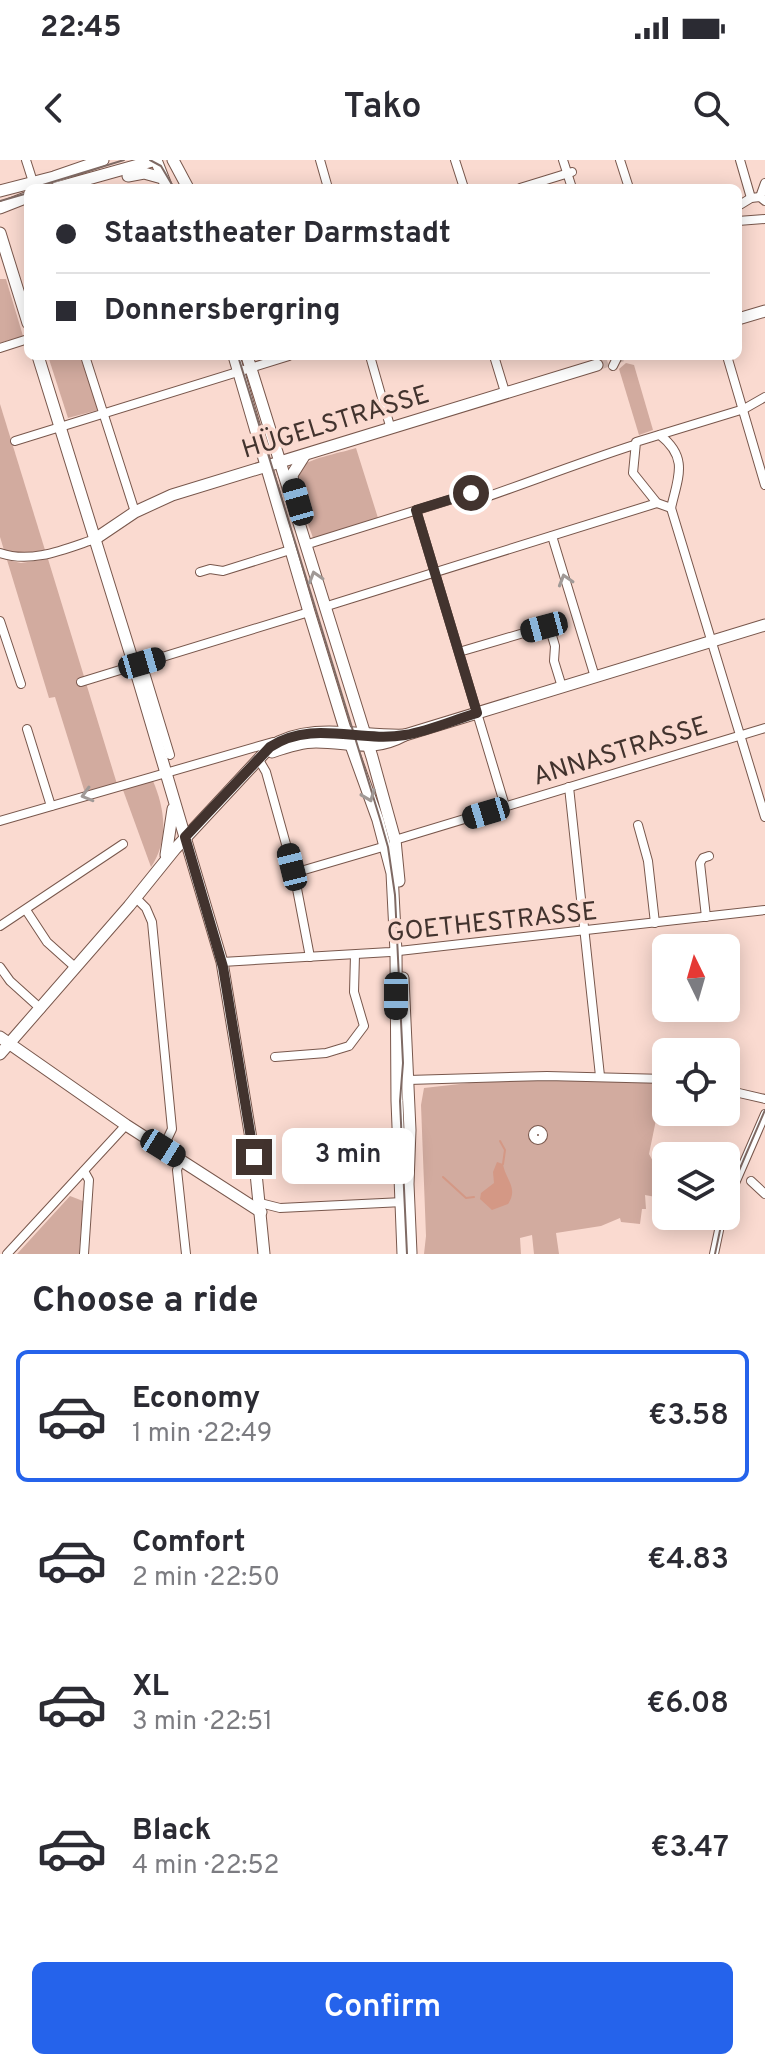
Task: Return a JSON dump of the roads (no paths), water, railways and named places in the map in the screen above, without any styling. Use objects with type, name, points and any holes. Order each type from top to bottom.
[{"type":"main road","points":[[26,184],[103,160]]},
{"type":"main road","points":[[72,184],[156,160],[164,183]]},
{"type":"main road","points":[[173,160],[181,166]]},
{"type":"main road","points":[[96,178],[108,182],[144,173],[164,183]]},
{"type":"main road","points":[[0,191],[24,184]]},
{"type":"main road","points":[[0,208],[24,199]]},
{"type":"main road","points":[[0,233],[24,310]]},
{"type":"main road","points":[[742,318],[765,311]]},
{"type":"main road","points":[[39,360],[138,664],[174,801],[222,962],[258,1183],[264,1254]]},
{"type":"main road","points":[[235,360],[339,709],[390,843]]},
{"type":"main road","points":[[249,362],[369,747],[390,843],[399,951],[405,1202],[403,1254]]},
{"type":"main road","name":"HÜGELSTRASSE","points":[[95,539],[135,512],[172,495],[597,365]]},
{"type":"main road","points":[[297,518],[299,508],[292,481],[297,464],[306,454]]},
{"type":"main road","points":[[0,1054],[5,1041],[41,1009],[185,837],[278,742],[293,736],[321,733],[369,747],[392,742],[405,735],[765,625]]},
{"type":"main road","points":[[321,733],[333,723],[339,709]]},
{"type":"main road","points":[[258,761],[306,743],[349,740],[364,735],[405,735]]},
{"type":"main road","points":[[165,860],[174,801]]},
{"type":"main road","points":[[165,860],[183,859],[194,866]]},
{"type":"main road","points":[[5,1041],[126,1125],[261,1207]]},
{"type":"main road","points":[[238,1194],[250,1192],[258,1183]]},
{"type":"main road","points":[[405,1202],[411,1254]]},
{"type":"street","points":[[26,160],[33,182]]},
{"type":"street","points":[[320,160],[327,184]]},
{"type":"street","points":[[455,160],[463,184]]},
{"type":"street","points":[[620,160],[628,184]]},
{"type":"street","points":[[740,160],[759,194]]},
{"type":"street","points":[[529,184],[567,167]]},
{"type":"street","points":[[742,221],[765,219]]},
{"type":"street","points":[[0,348],[24,340]]},
{"type":"street","points":[[86,360],[135,512]]},
{"type":"street","points":[[371,360],[390,426]]},
{"type":"street","points":[[495,360],[505,392]]},
{"type":"street","points":[[613,366],[616,360]]},
{"type":"street","points":[[728,360],[765,485]]},
{"type":"street","points":[[15,441],[237,372],[249,362]]},
{"type":"street","points":[[465,495],[469,503],[531,483],[547,474],[634,445],[641,439],[744,409],[765,397]]},
{"type":"street","points":[[660,435],[677,452],[680,466],[671,508],[765,817]]},
{"type":"street","points":[[634,445],[633,473],[657,503],[671,508]]},
{"type":"street","points":[[305,545],[478,491]]},
{"type":"street","points":[[324,607],[657,503]]},
{"type":"street","points":[[416,510],[505,806]]},
{"type":"street","points":[[552,536],[595,677]]},
{"type":"street","points":[[0,553],[16,557],[36,556],[95,539]]},
{"type":"street","points":[[200,572],[210,569],[223,571],[290,550]]},
{"type":"street","points":[[81,682],[309,612]]},
{"type":"street","points":[[0,621],[21,684]]},
{"type":"street","points":[[459,652],[544,627],[550,629],[555,646],[554,661],[562,687]]},
{"type":"street","points":[[138,664],[170,755]]},
{"type":"street","name":"ANNASTRASSE","points":[[294,873],[765,728]]},
{"type":"street","points":[[27,729],[51,806]]},
{"type":"street","points":[[0,821],[278,742]]},
{"type":"street","points":[[240,752],[258,761],[266,772],[294,873],[310,957]]},
{"type":"street","points":[[569,787],[600,1076]]},
{"type":"street","points":[[638,825],[648,861],[655,923]]},
{"type":"street","points":[[0,926],[123,844]]},
{"type":"street","points":[[706,917],[700,863],[709,856]]},
{"type":"street","points":[[136,898],[148,910],[152,925],[172,1129],[163,1148]]},
{"type":"street","points":[[26,910],[47,942],[76,968]]},
{"type":"street","name":"GOETHESTRASSE","points":[[222,962],[399,951],[765,910]]},
{"type":"street","points":[[275,1057],[326,1053],[349,1046],[364,1026],[354,992],[355,955]]},
{"type":"street","points":[[0,967],[25,997],[41,1009]]},
{"type":"street","points":[[403,1080],[600,1076],[652,1078]]},
{"type":"street","points":[[740,1093],[765,1099]]},
{"type":"street","points":[[740,1183],[765,1114]]},
{"type":"street","points":[[7,1254],[126,1125]]},
{"type":"street","points":[[181,1159],[177,1170],[186,1254]]},
{"type":"street","points":[[84,1171],[89,1180],[84,1254]]},
{"type":"street","points":[[745,1176],[765,1194]]},
{"type":"street","points":[[261,1207],[405,1202]]},
{"type":"street","points":[[714,1254],[719,1230]]},
{"type":"waterway","points":[[500,1141],[505,1150],[503,1164]]},
{"type":"waterway","points":[[443,1177],[466,1198],[474,1197]]},
{"type":"tunnel","points":[[597,365],[611,360]]},
{"type":"tram line","points":[[46,184],[124,160]]},
{"type":"tram line","points":[[150,160],[161,166],[172,184]]},
{"type":"tram line","points":[[0,201],[24,194]]},
{"type":"tram line","points":[[239,360],[388,847],[395,895],[403,1063],[400,1101],[407,1254]]},
{"type":"tram line","points":[[740,1168],[765,1110]]},
{"type":"tram line","points":[[715,1254],[720,1230]]}]
